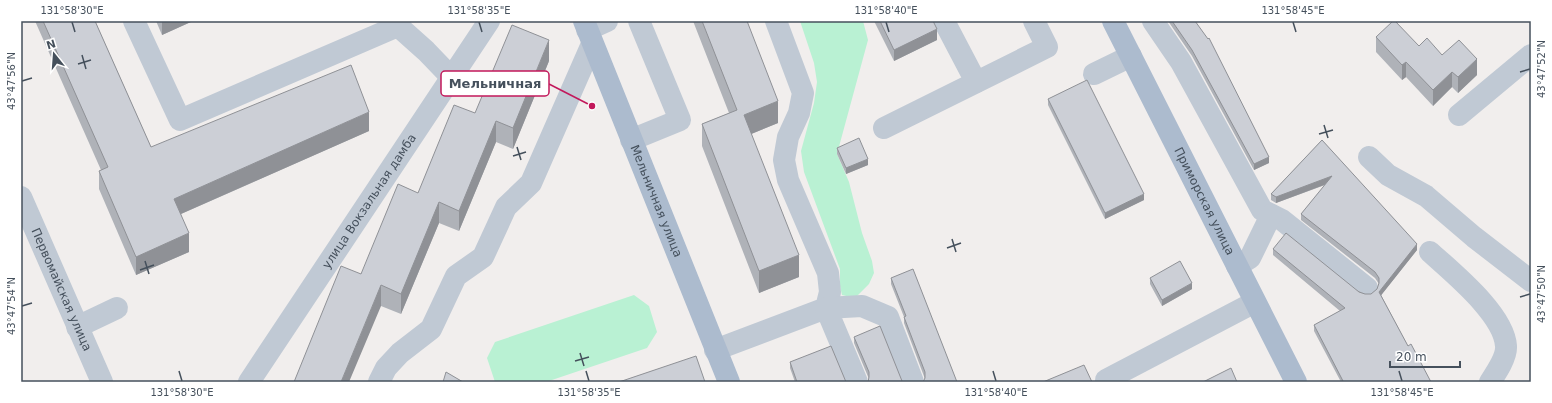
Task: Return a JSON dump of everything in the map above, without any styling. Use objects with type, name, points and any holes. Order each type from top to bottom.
[{"type":"main road","name":"Приморская улица","points":[[1113,21],[1296,382]]},
{"type":"main road","name":"Мельничная улица","points":[[588,32],[729,382]]},
{"type":"street","points":[[134,21],[180,120],[398,26],[426,51],[451,77]]},
{"type":"street","name":"улица Вокзальная дамба","points":[[249,382],[489,21]]},
{"type":"street","points":[[379,382],[386,368],[400,353],[431,329],[456,276],[483,257],[506,207],[531,183],[588,32],[607,21]]},
{"type":"street","points":[[631,140],[680,120],[639,21]]},
{"type":"street","points":[[776,21],[803,93],[799,112],[788,137],[784,160],[788,180],[828,273],[830,292],[826,308],[856,382]]},
{"type":"street","points":[[944,21],[976,82]]},
{"type":"street","points":[[884,128],[1047,47],[1034,21]]},
{"type":"street","points":[[1153,21],[1181,62],[1262,210],[1282,220],[1367,288]]},
{"type":"street","points":[[1459,115],[1531,55]]},
{"type":"street","points":[[1094,74],[1131,56]]},
{"type":"street","points":[[1369,157],[1388,175],[1426,196],[1474,237],[1531,281]]},
{"type":"street","name":"Первомайская улица","points":[[23,207],[102,382]]},
{"type":"street","points":[[1237,266],[1250,258],[1271,215]]},
{"type":"street","points":[[1430,252],[1478,297],[1499,325],[1506,347],[1500,369],[1490,382]]},
{"type":"street","points":[[1107,382],[1106,380],[1255,302]]},
{"type":"street","points":[[715,350],[826,308],[862,306],[888,318],[913,382]]},
{"type":"street","points":[[77,327],[117,308]]},
{"type":"green space","points":[[800,21],[863,21],[868,40],[837,154],[849,182],[862,233],[872,261],[874,273],[869,284],[855,298],[842,295],[840,286],[840,269],[804,172],[801,151],[814,103],[817,82],[814,63]]},
{"type":"green space","points":[[634,295],[649,306],[657,332],[647,348],[546,382],[495,382],[487,358],[495,342]]},
{"type":"building","points":[[43,21],[95,21],[151,147],[351,65],[369,112],[174,199],[189,233],[136,257],[99,171],[108,167]]},
{"type":"building","points":[[702,21],[747,21],[778,101],[744,115],[799,255],[759,271],[702,124],[737,110]]},
{"type":"building","points":[[880,21],[933,21],[937,29],[894,50]]},
{"type":"building","points":[[1172,21],[1195,21],[1208,39],[1209,38],[1269,157],[1254,164],[1192,50]]},
{"type":"building","points":[[1393,21],[1395,21],[1419,46],[1427,38],[1442,55],[1459,40],[1477,59],[1458,77],[1452,72],[1433,90],[1406,62],[1402,65],[1376,37]]},
{"type":"building","points":[[512,25],[549,40],[513,128],[496,121],[459,211],[439,202],[401,294],[381,285],[341,382],[294,382],[341,266],[361,274],[398,184],[418,193],[454,105],[475,113]]},
{"type":"building","points":[[1087,80],[1144,194],[1105,213],[1048,99]]},
{"type":"building","points":[[859,138],[868,159],[846,168],[837,148]]},
{"type":"building","points":[[1322,140],[1417,244],[1379,292],[1408,346],[1411,344],[1431,382],[1341,382],[1343,381],[1314,325],[1345,308],[1273,249],[1286,233],[1359,292],[1371,294],[1377,289],[1379,278],[1375,272],[1301,214],[1332,176],[1276,197],[1271,194]]},
{"type":"building","points":[[1180,261],[1192,283],[1162,300],[1150,278]]},
{"type":"building","points":[[913,269],[957,382],[923,382],[925,372],[891,278]]},
{"type":"building","points":[[880,326],[902,382],[868,382],[869,372],[854,337]]},
{"type":"building","points":[[831,346],[846,382],[797,382],[790,362]]},
{"type":"building","points":[[696,356],[705,382],[619,382]]},
{"type":"building","points":[[1084,365],[1092,382],[1043,382]]},
{"type":"building","points":[[1231,368],[1237,382],[1203,382]]},
{"type":"building","points":[[446,372],[463,382],[443,382]]},
{"type":"place","name":"Мельничная","points":[[592,106]]}]
